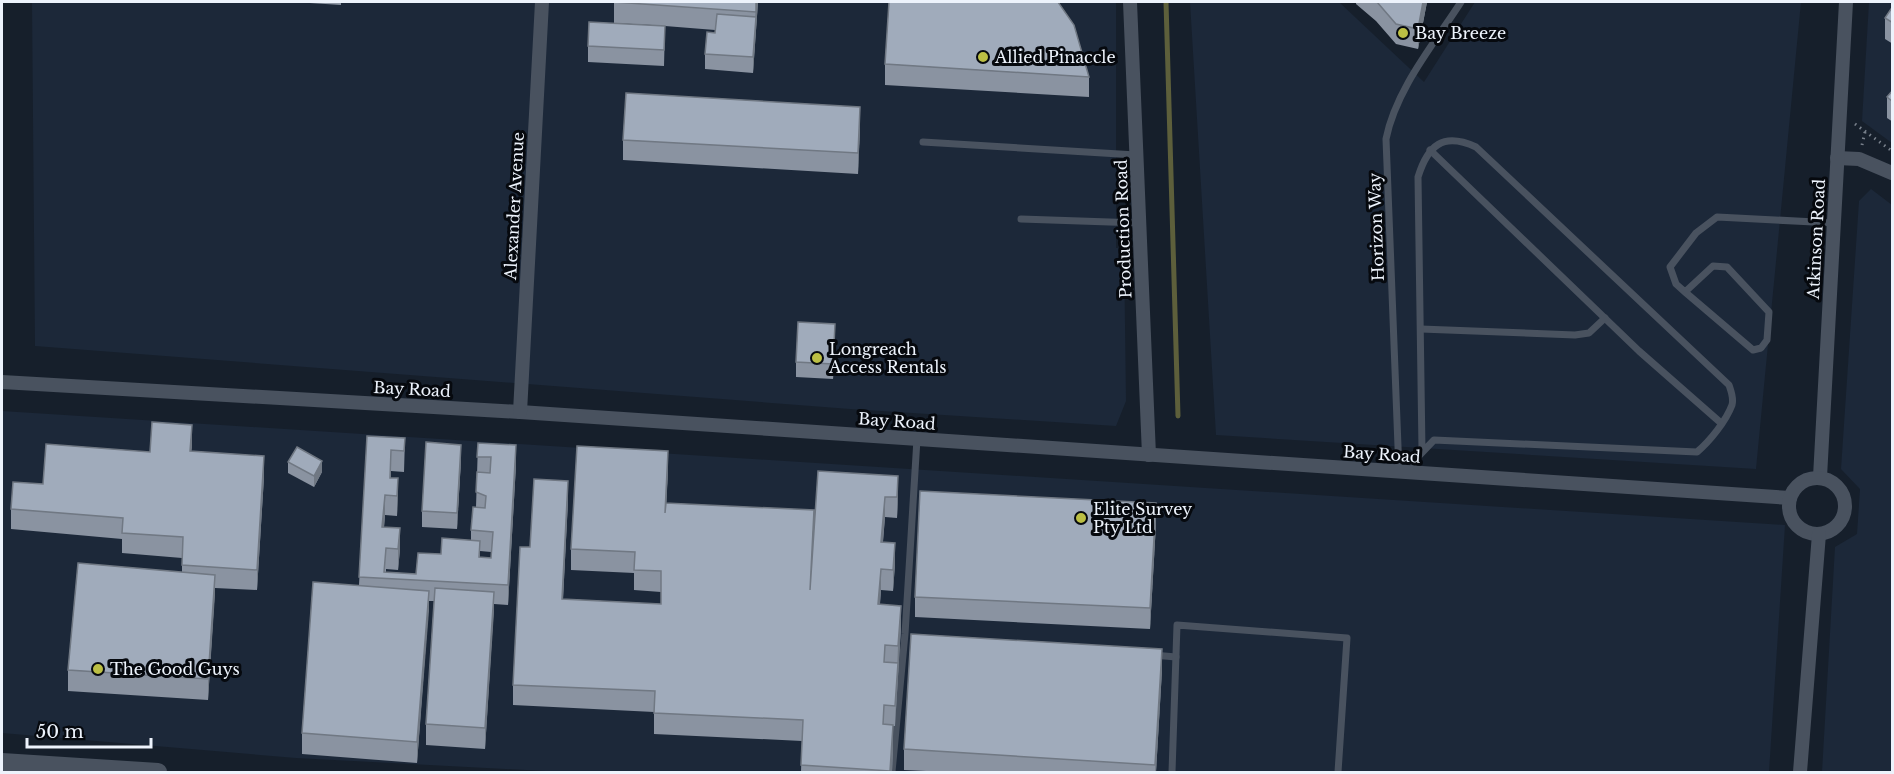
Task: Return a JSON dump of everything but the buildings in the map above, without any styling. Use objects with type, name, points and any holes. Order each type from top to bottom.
[{"type":"street","name":"Alexander Avenue","points":[[520,412],[542,2]]},
{"type":"street","name":"Production Road","points":[[1130,2],[1149,455]]},
{"type":"street","name":"Atkinson Road","points":[[1820,477],[1846,2]]},
{"type":"street","points":[[1837,158],[1859,159],[1893,173]]},
{"type":"street","name":"Bay Road","points":[[2,382],[520,412],[1790,498]]},
{"type":"street","points":[[1820,477],[1838,486],[1846,505],[1844,515],[1837,526],[1819,534],[1809,533],[1795,523],[1790,514],[1790,498],[1801,482],[1820,477]]},
{"type":"street","points":[[1800,772],[1819,534]]},
{"type":"street","points":[[2,762],[158,772]]},
{"type":"lane","name":"Horizon Way","points":[[1399,472],[1386,139],[1389,124],[1401,96],[1461,2]]},
{"type":"lane","points":[[1414,473],[1414,461],[1434,440],[1697,452],[1710,439],[1732,404],[1729,385],[1476,147],[1457,140],[1444,142],[1430,150],[1418,177],[1422,450]]},
{"type":"lane","points":[[922,142],[1136,155]]},
{"type":"lane","points":[[1430,150],[1605,318],[1721,423]]},
{"type":"lane","points":[[1685,292],[1713,266],[1727,267],[1769,312],[1767,340],[1761,348],[1753,350],[1685,292],[1676,284],[1670,267],[1696,233],[1718,217],[1834,223]]},
{"type":"lane","points":[[1022,219],[1139,224]]},
{"type":"lane","points":[[1421,329],[1575,335],[1589,333],[1605,318]]},
{"type":"lane","points":[[892,772],[905,634],[917,439]]},
{"type":"lane","points":[[1172,772],[1178,625],[1347,638],[1338,772]]},
{"type":"lane","points":[[905,634],[917,635]]},
{"type":"lane","points":[[1141,654],[1176,657]]},
{"type":"path","points":[[1854,124],[1893,151]]},
{"type":"shaded area","points":[[32,2],[1116,2],[1116,248],[1124,248],[1126,401],[1116,426],[850,409],[35,346]]},
{"type":"shaded area","points":[[1190,2],[1339,2],[1424,82],[1475,2],[1801,2],[1756,469],[1216,435]]},
{"type":"shaded area","points":[[1869,2],[1892,2],[1892,143],[1862,121]]},
{"type":"shaded area","points":[[1871,189],[1892,205],[1892,772],[1822,772],[1835,547],[1857,534],[1860,489],[1841,469],[1859,201]]},
{"type":"shaded area","points":[[2,411],[1785,525],[1769,772],[563,772],[296,758],[2,733]]},
{"type":"waterway","points":[[1166,2],[1178,416]]},
{"type":"place","name":"Bay Breeze","points":[[1403,33]]},
{"type":"place","name":"Allied Pinaccle","points":[[983,57]]},
{"type":"place","name":"Longreach Access Rentals","points":[[817,358]]},
{"type":"place","name":"Elite Survey Pty Ltd","points":[[1081,518]]},
{"type":"place","name":"The Good Guys","points":[[98,669]]}]
